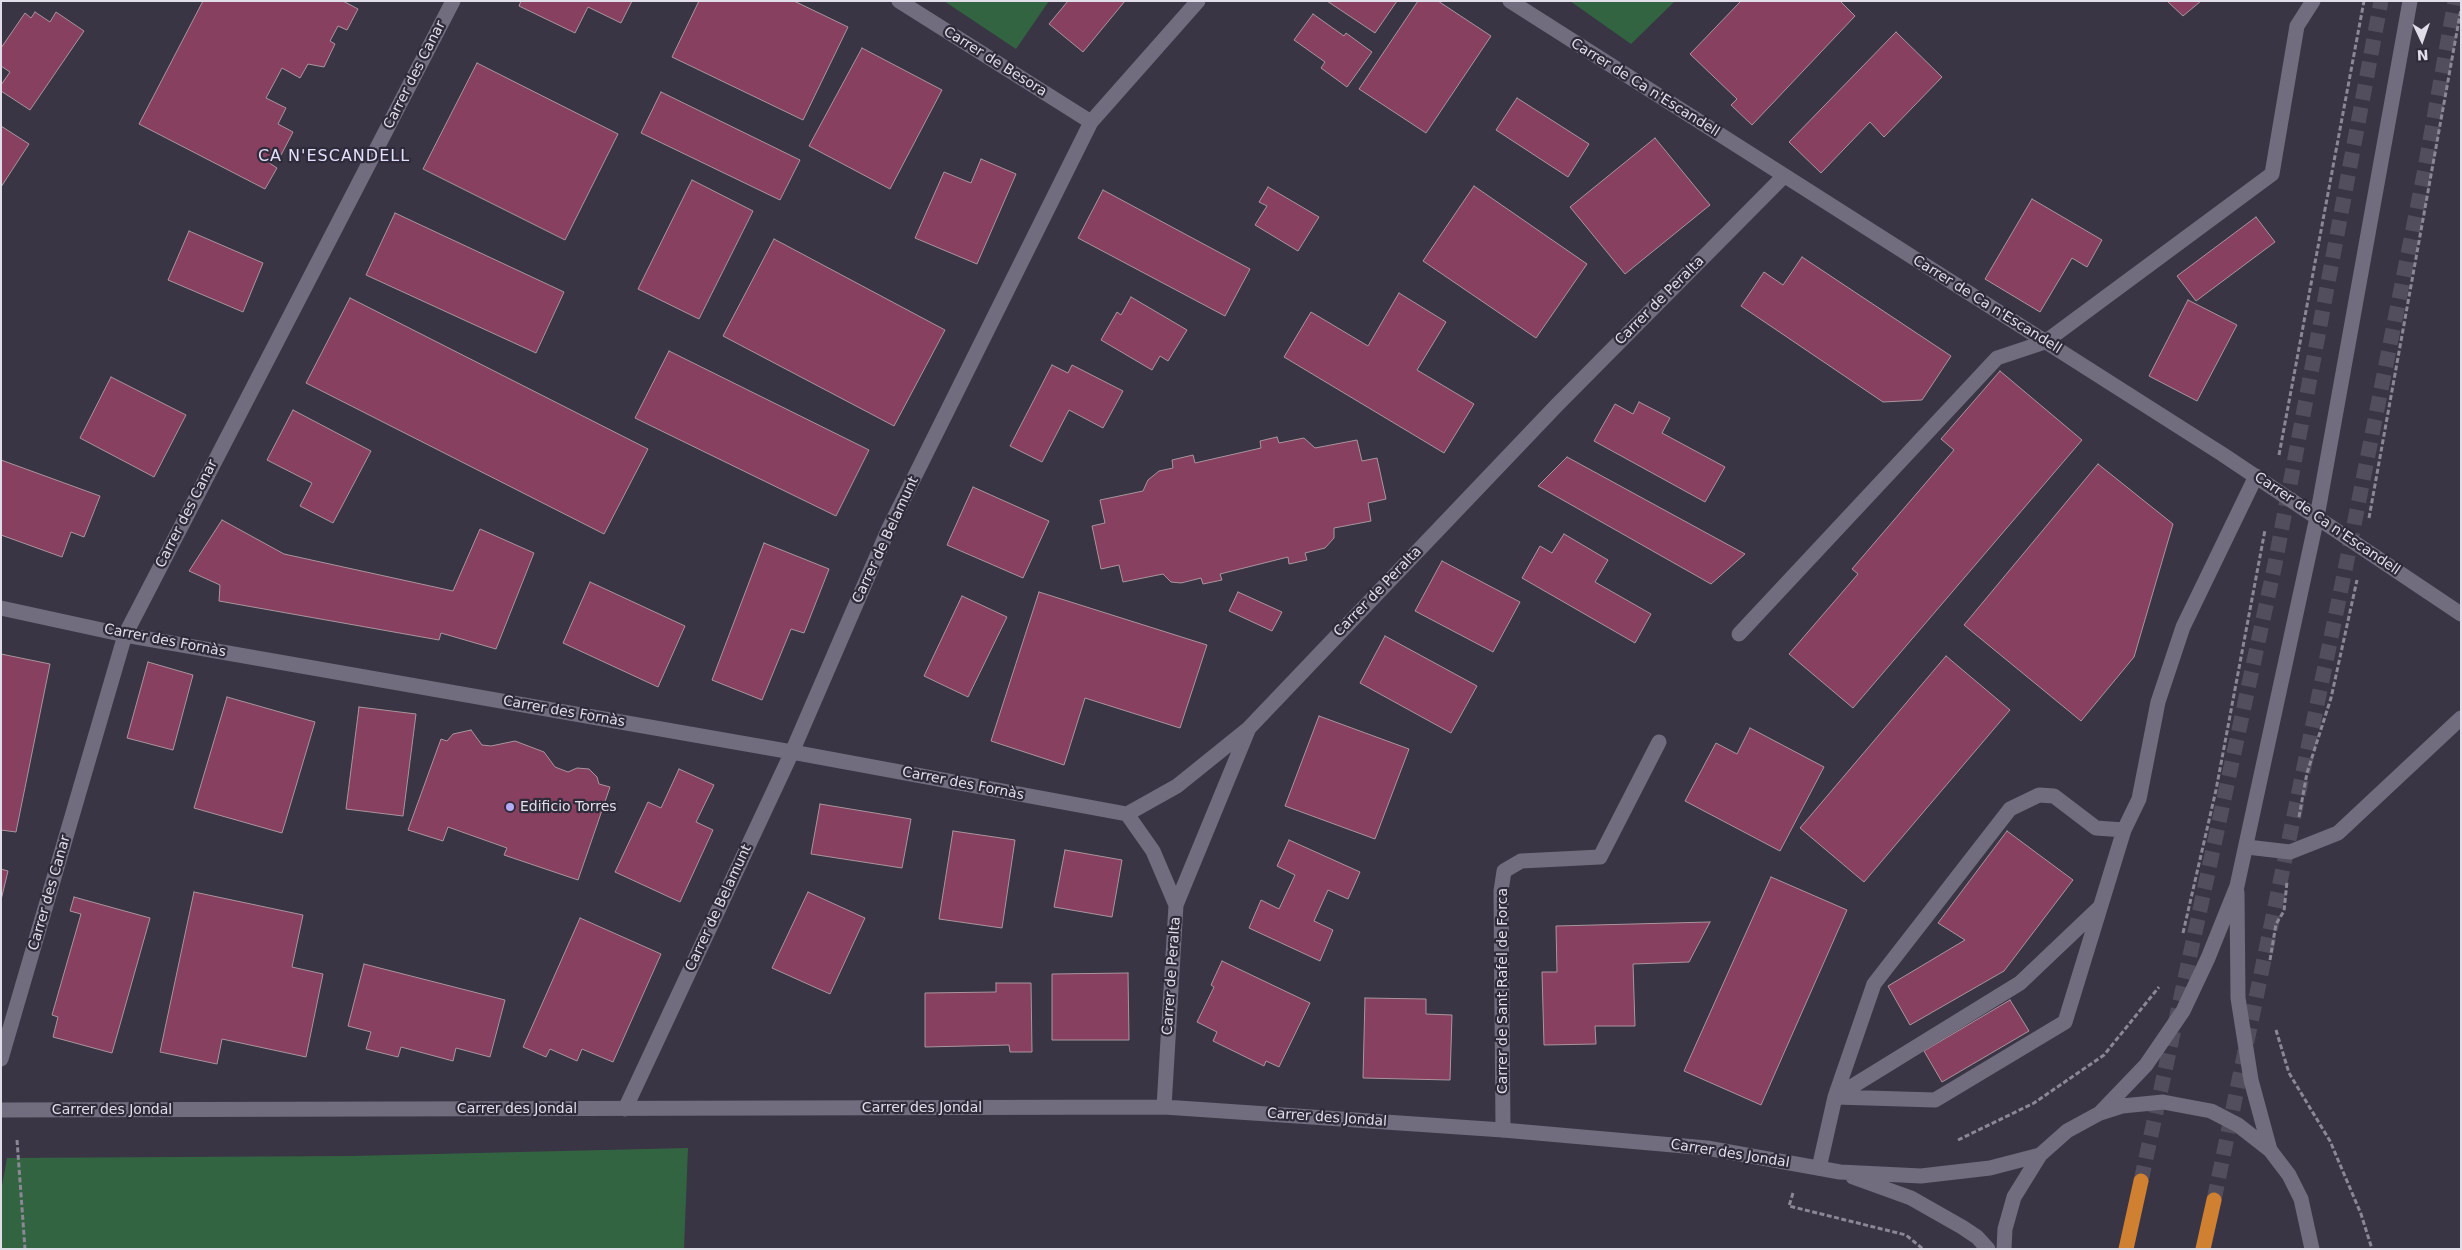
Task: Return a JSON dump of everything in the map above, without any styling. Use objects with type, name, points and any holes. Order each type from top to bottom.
[{"type":"highway","points":[[2126,1249],[2141,1181]]},
{"type":"highway","points":[[2203,1249],[2214,1200]]},
{"type":"street","name":"Carrer des Canar","points":[[1,1059],[125,634],[453,1]]},
{"type":"street","name":"Carrer de Besora","points":[[899,1],[1091,122]]},
{"type":"street","name":"Carrer de Belamunt","points":[[625,1109],[792,752],[889,528],[1091,122],[1198,1]]},
{"type":"street","name":"Carrer de Ca n'Escandell","points":[[1510,1],[2256,476],[2461,614]]},
{"type":"street","points":[[1739,634],[1997,358],[2045,342],[2272,174],[2297,26],[2313,1]]},
{"type":"street","points":[[2100,1113],[2146,1065],[2183,1011],[2208,958],[2237,886],[2318,517],[2410,1]]},
{"type":"street","name":"Carrer de Peralta","points":[[1164,1107],[1176,906],[1249,728],[1557,405],[1784,176]]},
{"type":"street","points":[[1835,1097],[1935,1100],[2065,1022],[2124,830],[2139,799],[2158,702],[2184,627],[2256,476]]},
{"type":"street","name":"Carrer des Fornàs","points":[[1,608],[125,634],[792,752],[1127,814]]},
{"type":"street","points":[[2247,847],[2290,852],[2338,833],[2461,718]]},
{"type":"street","points":[[1176,906],[1153,851],[1127,814],[1177,786],[1249,728]]},
{"type":"street","name":"Carrer de Sant Rafel de Forca","points":[[1503,1130],[1501,891],[1504,871],[1521,861],[1600,857],[1659,742]]},
{"type":"street","points":[[1819,1168],[1835,1097],[1874,984],[2010,809],[2039,796],[2054,796],[2096,828],[2124,830]]},
{"type":"street","points":[[2237,886],[2238,998],[2251,1080],[2270,1150]]},
{"type":"street","points":[[1835,1097],[2020,983],[2101,906]]},
{"type":"street","points":[[2004,1249],[2005,1229],[2014,1197],[2040,1155],[2067,1130],[2100,1113],[2122,1106],[2163,1102],[2211,1111],[2238,1125],[2270,1150],[2289,1174],[2302,1198],[2314,1246]]},
{"type":"street","name":"Carrer des Jondal","points":[[8,1110],[1164,1107],[1503,1130],[1707,1148],[1840,1172],[1921,1176],[1990,1168],[2040,1155]]},
{"type":"street","name":"Carrer des Jondal","points":[[1840,1172],[1911,1198],[1962,1227],[1977,1237],[1988,1249]]},
{"type":"path","points":[[2182,938],[2216,790],[2364,1]]},
{"type":"path","points":[[2269,963],[2276,924],[2284,911],[2290,852],[2307,773],[2331,698],[2364,548],[2461,9]]},
{"type":"path","points":[[1956,1141],[2034,1103],[2104,1055],[2164,981]]},
{"type":"path","points":[[2276,1029],[2289,1073],[2330,1141],[2361,1214],[2372,1249]]},
{"type":"path","points":[[8,1110],[25,1249]]},
{"type":"path","points":[[1801,1166],[1789,1206],[1906,1235],[1923,1249]]},
{"type":"green space","points":[[944,1],[1049,1],[1016,49]]},
{"type":"green space","points":[[1570,1],[1675,1],[1631,44]]},
{"type":"green space","points":[[688,1148],[684,1249],[1,1249],[1,1191],[7,1158],[352,1156]]},
{"type":"building","points":[[203,1],[343,1],[358,9],[347,30],[338,26],[330,41],[335,44],[324,67],[308,64],[300,78],[282,68],[266,98],[286,108],[278,124],[293,132],[281,155],[274,151],[268,162],[277,168],[265,189],[139,124]]},
{"type":"building","points":[[521,1],[632,1],[621,23],[588,7],[575,33],[519,6]]},
{"type":"building","points":[[699,1],[794,1],[848,27],[803,120],[672,57]]},
{"type":"building","points":[[1068,1],[1125,1],[1083,52],[1049,24]]},
{"type":"building","points":[[1327,1],[1397,1],[1375,33]]},
{"type":"building","points":[[1418,1],[1438,1],[1491,36],[1426,133],[1359,89]]},
{"type":"building","points":[[1741,1],[1840,1],[1855,16],[1752,125],[1731,105],[1737,99],[1690,54]]},
{"type":"building","points":[[2167,1],[2201,1],[2183,16]]},
{"type":"building","points":[[35,12],[50,22],[56,12],[84,31],[30,110],[1,91],[1,85],[10,72],[1,66],[1,48],[25,13],[31,18]]},
{"type":"building","points":[[1313,14],[1344,36],[1346,33],[1372,52],[1347,87],[1321,68],[1325,62],[1294,40]]},
{"type":"building","points":[[1896,32],[1942,77],[1884,137],[1870,122],[1821,173],[1789,142]]},
{"type":"building","points":[[862,48],[942,90],[890,189],[809,146]]},
{"type":"building","points":[[477,63],[618,134],[565,240],[423,169]]},
{"type":"building","points":[[661,92],[800,160],[780,200],[641,133]]},
{"type":"building","points":[[1517,98],[1589,144],[1568,177],[1496,130]]},
{"type":"building","points":[[1,126],[29,144],[1,187]]},
{"type":"building","points":[[1655,138],[1710,205],[1625,274],[1570,207]]},
{"type":"building","points":[[981,159],[1016,174],[977,264],[915,238],[944,172],[971,183]]},
{"type":"building","points":[[692,180],[753,211],[699,319],[638,289]]},
{"type":"building","points":[[1474,186],[1587,264],[1536,338],[1423,261]]},
{"type":"building","points":[[1268,187],[1319,217],[1298,251],[1255,225],[1267,206],[1259,202]]},
{"type":"building","points":[[1103,190],[1250,269],[1225,316],[1078,238]]},
{"type":"building","points":[[2032,199],[2102,240],[2087,267],[2072,258],[2040,312],[1985,279]]},
{"type":"building","points":[[395,213],[564,292],[536,353],[366,275]]},
{"type":"building","points":[[2256,217],[2275,242],[2196,301],[2177,276]]},
{"type":"building","points":[[189,231],[263,263],[243,312],[168,280]]},
{"type":"building","points":[[774,239],[945,330],[894,426],[723,336]]},
{"type":"building","points":[[1802,257],[1951,356],[1922,400],[1883,402],[1741,306],[1764,272],[1783,285]]},
{"type":"building","points":[[1399,293],[1446,322],[1417,370],[1474,404],[1444,453],[1284,357],[1311,312],[1368,346]]},
{"type":"building","points":[[1131,297],[1187,330],[1168,361],[1160,356],[1152,370],[1101,340],[1117,312],[1121,315]]},
{"type":"building","points":[[350,298],[648,449],[604,534],[306,383]]},
{"type":"building","points":[[2188,300],[2237,325],[2197,401],[2149,376]]},
{"type":"building","points":[[669,351],[869,450],[836,516],[635,418]]},
{"type":"building","points":[[1052,365],[1068,373],[1072,365],[1123,391],[1103,428],[1069,410],[1042,462],[1010,446]]},
{"type":"building","points":[[2000,371],[2082,440],[1853,708],[1789,654],[1858,574],[1852,569],[1954,450],[1941,439]]},
{"type":"building","points":[[111,377],[186,415],[154,477],[80,438]]},
{"type":"building","points":[[1639,402],[1670,418],[1662,433],[1725,467],[1705,502],[1594,441],[1615,404],[1633,414]]},
{"type":"building","points":[[293,410],[371,451],[333,523],[300,506],[312,483],[267,460]]},
{"type":"building","points":[[1277,437],[1279,443],[1304,438],[1315,448],[1357,440],[1362,461],[1377,458],[1386,499],[1368,503],[1371,521],[1334,528],[1334,538],[1325,548],[1305,553],[1307,560],[1289,564],[1288,557],[1220,574],[1222,580],[1203,584],[1201,578],[1181,583],[1171,582],[1163,574],[1123,582],[1119,565],[1101,569],[1092,526],[1105,523],[1100,500],[1143,491],[1148,480],[1159,471],[1173,468],[1172,460],[1193,455],[1195,463],[1261,448],[1260,441]]},
{"type":"building","points":[[1567,457],[1745,554],[1711,584],[1538,486]]},
{"type":"building","points":[[1,460],[100,496],[84,537],[71,532],[62,557],[1,535]]},
{"type":"building","points":[[2098,464],[2173,524],[2134,657],[2081,721],[1964,625]]},
{"type":"building","points":[[973,487],[1049,521],[1023,578],[947,545]]},
{"type":"building","points":[[222,520],[284,554],[453,591],[480,529],[534,553],[496,649],[441,633],[439,640],[219,601],[220,585],[189,571]]},
{"type":"building","points":[[1564,534],[1608,560],[1595,582],[1651,614],[1635,643],[1522,578],[1540,546],[1552,553]]},
{"type":"building","points":[[764,543],[829,569],[804,633],[791,629],[762,700],[712,680]]},
{"type":"building","points":[[1442,561],[1520,602],[1493,652],[1415,611]]},
{"type":"building","points":[[590,582],[685,626],[658,687],[563,643]]},
{"type":"building","points":[[1039,592],[1207,645],[1180,728],[1085,698],[1064,765],[991,741]]},
{"type":"building","points":[[1238,592],[1282,612],[1272,631],[1229,611]]},
{"type":"building","points":[[962,596],[1007,617],[968,697],[924,676]]},
{"type":"building","points":[[1385,636],[1477,686],[1451,733],[1360,683]]},
{"type":"building","points":[[1,654],[50,664],[16,832],[1,830]]},
{"type":"building","points":[[1946,656],[2010,710],[1864,882],[1800,828]]},
{"type":"building","points":[[148,662],[193,675],[173,750],[127,738]]},
{"type":"building","points":[[227,697],[315,722],[282,833],[194,808]]},
{"type":"building","points":[[359,707],[416,714],[403,816],[346,809]]},
{"type":"building","points":[[1319,716],[1409,749],[1375,839],[1285,806]]},
{"type":"building","points":[[1750,728],[1824,767],[1780,851],[1685,801],[1716,743],[1737,754]]},
{"type":"building","name":"Edificio Torres","points":[[471,730],[482,745],[491,746],[515,741],[544,752],[555,767],[568,772],[577,768],[589,769],[597,777],[599,784],[610,787],[578,880],[504,855],[507,848],[448,827],[443,841],[408,830],[441,739],[447,741],[453,734]]},
{"type":"building","points":[[679,769],[714,785],[696,822],[713,830],[680,902],[615,872],[648,802],[661,808]]},
{"type":"building","points":[[820,804],[911,819],[902,868],[811,854]]},
{"type":"building","points":[[953,831],[1015,840],[1002,928],[939,919]]},
{"type":"building","points":[[2007,831],[2073,880],[2004,971],[1910,1025],[1888,986],[1965,940],[1938,923]]},
{"type":"building","points":[[1289,840],[1360,872],[1348,899],[1328,890],[1314,921],[1333,930],[1320,961],[1249,928],[1261,900],[1279,909],[1295,875],[1277,866]]},
{"type":"building","points":[[1065,850],[1122,860],[1112,917],[1054,907]]},
{"type":"building","points":[[1,869],[8,871],[1,900]]},
{"type":"building","points":[[1771,877],[1847,910],[1761,1105],[1684,1071]]},
{"type":"building","points":[[194,892],[303,915],[292,967],[323,974],[306,1057],[222,1039],[217,1064],[160,1052]]},
{"type":"building","points":[[808,892],[865,918],[830,994],[772,968]]},
{"type":"building","points":[[74,897],[150,918],[112,1053],[53,1037],[58,1017],[52,1015],[81,914],[70,911]]},
{"type":"building","points":[[580,918],[661,954],[613,1062],[582,1049],[577,1061],[550,1049],[546,1057],[523,1047]]},
{"type":"building","points":[[1710,922],[1689,962],[1633,964],[1635,1026],[1595,1026],[1596,1044],[1544,1045],[1542,972],[1557,972],[1556,926]]},
{"type":"building","points":[[1222,961],[1310,1003],[1279,1067],[1266,1061],[1264,1066],[1213,1041],[1217,1032],[1197,1022],[1214,987],[1211,985]]},
{"type":"building","points":[[364,964],[505,1000],[490,1057],[456,1048],[453,1061],[401,1047],[398,1057],[366,1049],[371,1032],[348,1026]]},
{"type":"building","points":[[1128,973],[1129,1040],[1052,1040],[1052,974]]},
{"type":"building","points":[[996,983],[1031,983],[1032,1052],[1010,1052],[1009,1045],[925,1047],[925,993],[996,992]]},
{"type":"building","points":[[1365,998],[1426,999],[1426,1014],[1452,1015],[1450,1080],[1363,1078]]},
{"type":"building","points":[[2010,1000],[2029,1031],[1942,1082],[1924,1051]]},
{"type":"tunnel","points":[[2141,1181],[2275,564],[2381,1]]},
{"type":"tunnel","points":[[2214,1200],[2345,570],[2424,174],[2455,1]]},
{"type":"place","name":"Edificio Torres","points":[[510,807]]},
{"type":"district","name":"CA N'ESCANDELL","points":[[334,157]]}]
